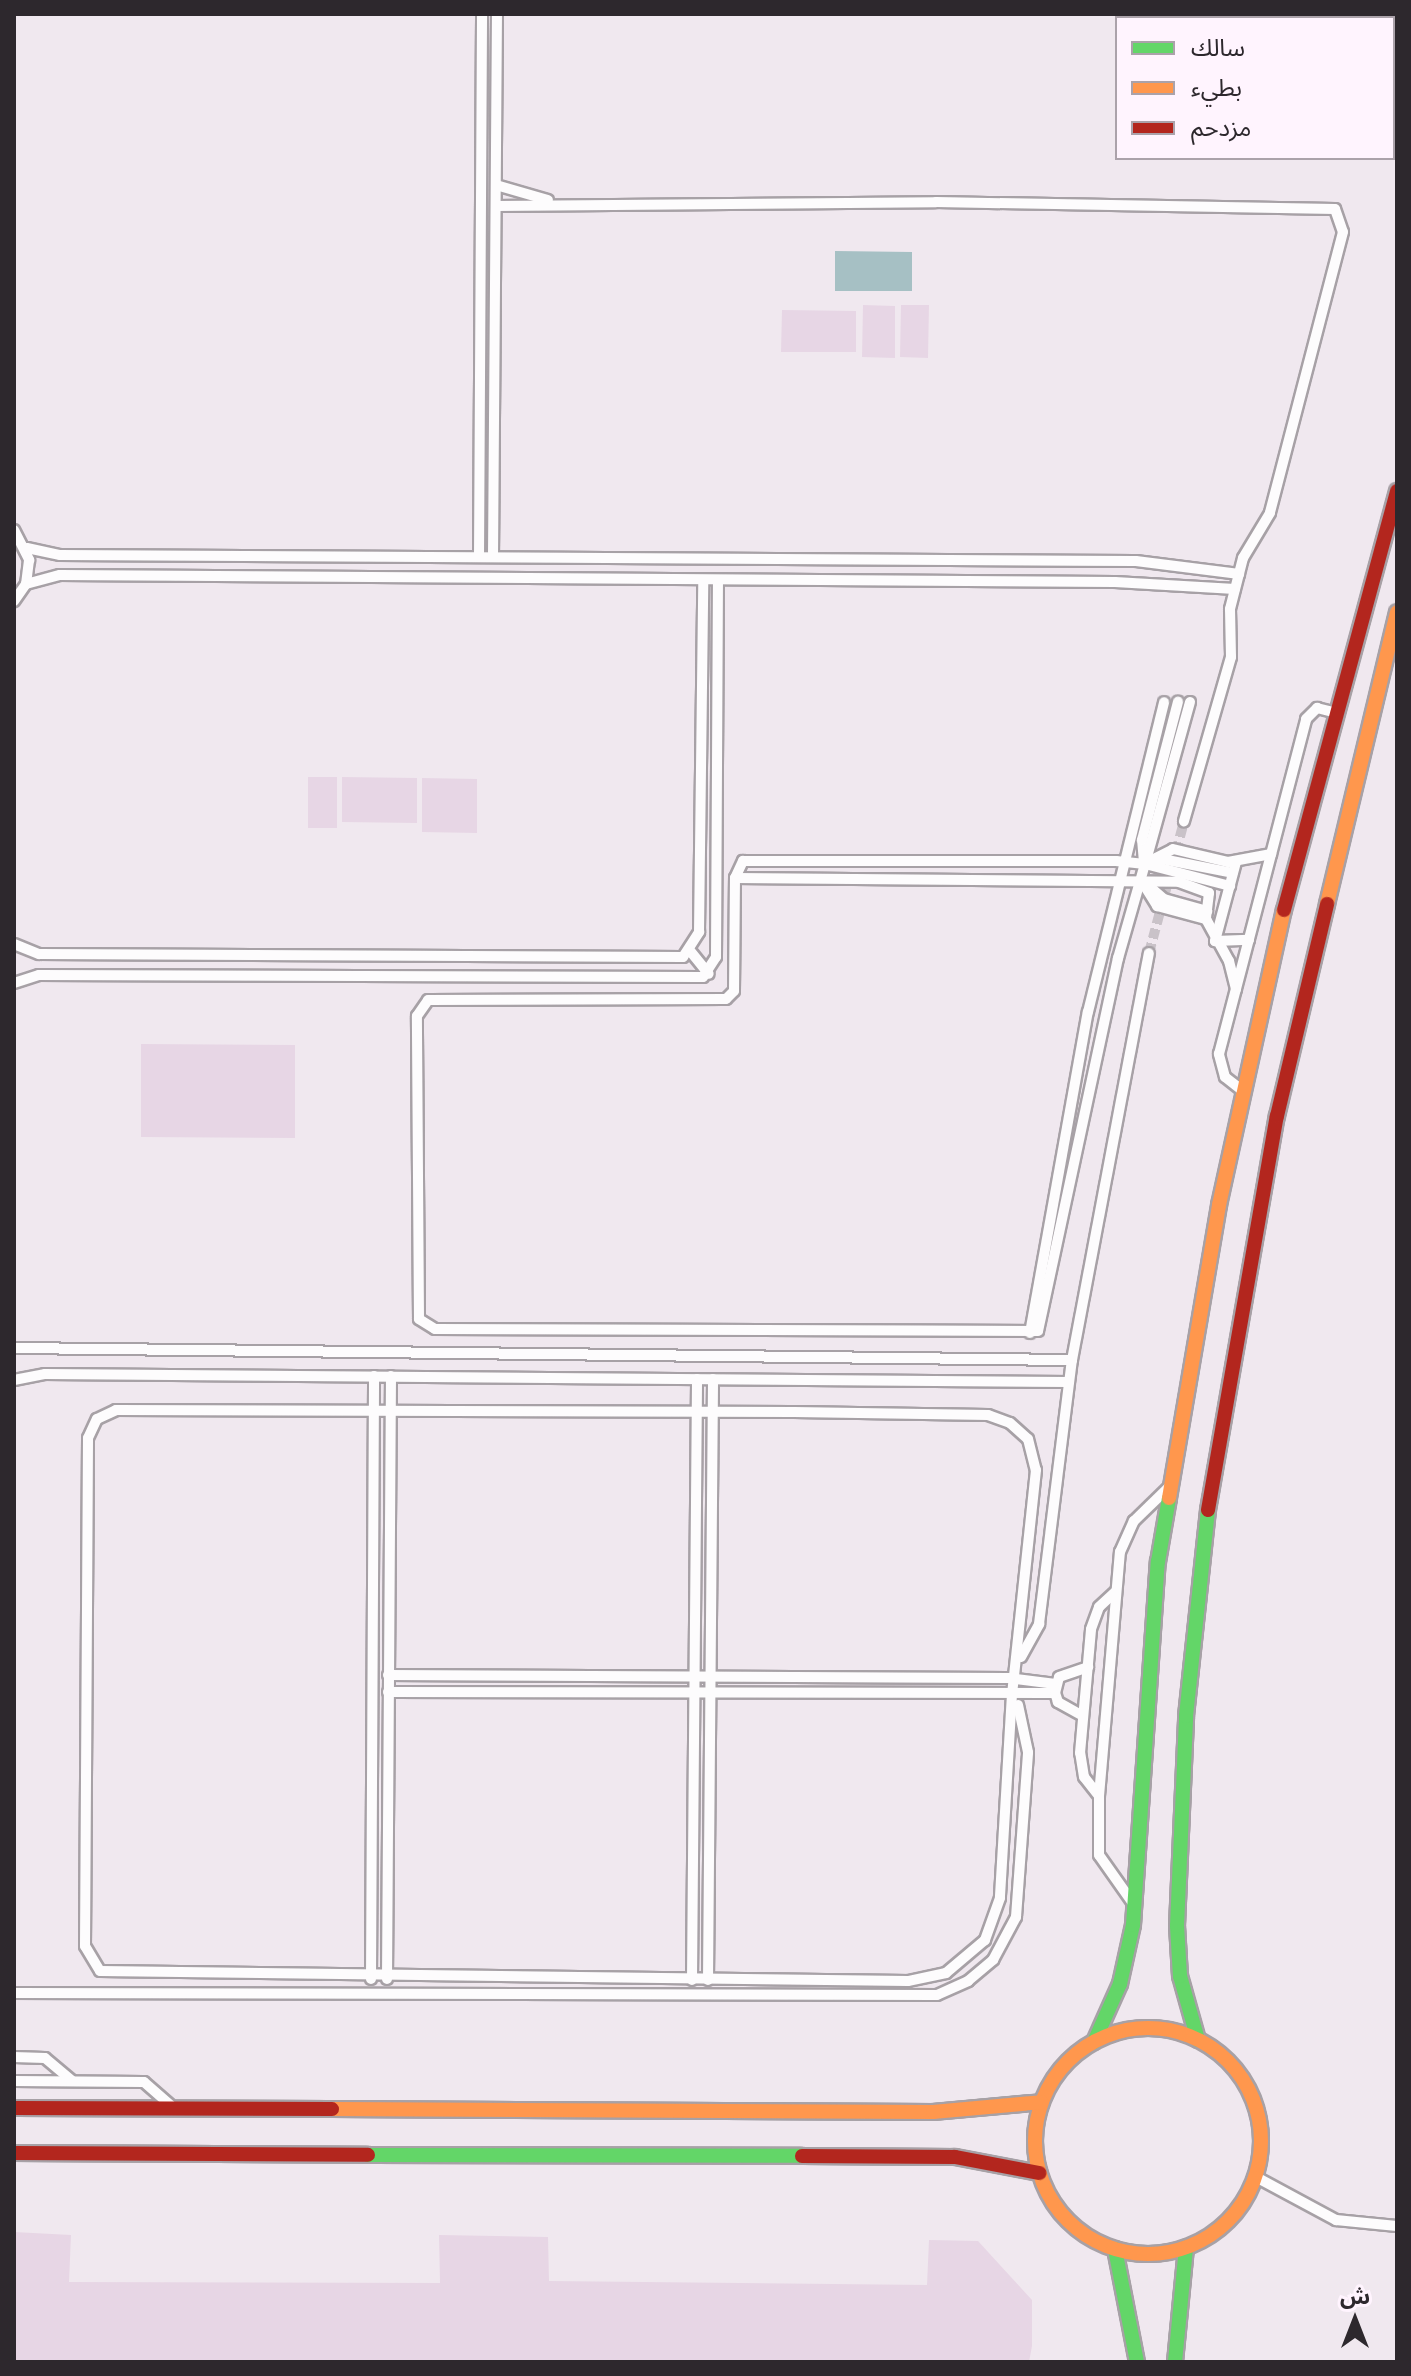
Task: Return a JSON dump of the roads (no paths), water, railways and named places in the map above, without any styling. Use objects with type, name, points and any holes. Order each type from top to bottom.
[{"type":"main road","points":[[1094,2042],[1146,2029],[1198,2040],[1230,2064],[1253,2098],[1261,2137],[1256,2177],[1226,2223],[1186,2248],[1144,2254],[1115,2249],[1068,2221],[1040,2173],[1035,2137],[1042,2102],[1063,2068],[1094,2042],[1120,1984],[1135,1906],[1150,1650],[1169,1487],[1243,1091],[1272,954],[1397,491]]},
{"type":"main road","points":[[1198,2040],[1181,1984],[1177,1926],[1187,1703],[1213,1468],[1277,1116],[1397,612]]},
{"type":"main road","points":[[14,2108],[944,2112],[1042,2102]]},
{"type":"main road","points":[[14,2153],[955,2157],[1040,2173]]},
{"type":"main road","points":[[1175,2362],[1186,2248]]},
{"type":"main road","points":[[1115,2249],[1137,2362]]},
{"type":"street","points":[[479,557],[482,14]]},
{"type":"street","points":[[493,557],[497,14]]},
{"type":"street","points":[[496,185],[550,201]]},
{"type":"street","points":[[496,206],[550,201],[1335,209],[1343,232],[1268,519],[1249,545],[1239,574],[1235,589],[1231,657],[1184,821]]},
{"type":"street","points":[[14,530],[27,548],[26,584],[14,601]]},
{"type":"street","points":[[27,548],[60,555],[1155,562],[1239,574]]},
{"type":"street","points":[[204,555],[204,577]]},
{"type":"street","points":[[625,558],[625,579]]},
{"type":"street","points":[[847,559],[847,581]]},
{"type":"street","points":[[1155,562],[1155,584]]},
{"type":"street","points":[[26,584],[60,575],[1155,584],[1235,589]]},
{"type":"street","points":[[691,952],[699,932],[703,580]]},
{"type":"street","points":[[709,974],[716,957],[718,580]]},
{"type":"street","points":[[1030,1333],[1045,1233],[1113,910],[1164,702]]},
{"type":"street","points":[[1145,864],[1142,840],[1178,702]]},
{"type":"street","points":[[1190,702],[1145,864],[1130,916],[1044,1324],[1030,1333],[435,1329],[419,1319],[421,1005],[436,998],[726,999],[734,991],[735,878],[737,867],[747,861],[1125,862],[1145,864],[1230,886]]},
{"type":"street","points":[[1243,1091],[1225,1077],[1219,1064],[1236,989],[1308,715],[1317,708],[1337,713]]},
{"type":"street","points":[[1145,864],[1173,849],[1235,868],[1271,854]]},
{"type":"street","points":[[1215,941],[1235,868]]},
{"type":"street","points":[[735,878],[1141,878],[1206,889],[1207,915],[1215,941],[1229,961],[1236,989]]},
{"type":"street","points":[[1141,878],[1152,903],[1207,915]]},
{"type":"street","points":[[1113,910],[1130,916]]},
{"type":"street","points":[[1215,941],[1249,940]]},
{"type":"street","points":[[14,944],[39,954],[640,957],[691,952]]},
{"type":"street","points":[[691,952],[709,974]]},
{"type":"street","points":[[14,1993],[937,1995],[987,1966],[1016,1917],[1028,1752],[1018,1719],[1016,1686],[1023,1646],[1039,1624],[1072,1360],[1149,953]]},
{"type":"street","points":[[155,976],[156,955]]},
{"type":"street","points":[[640,957],[640,979]]},
{"type":"street","points":[[14,983],[32,975],[640,979],[709,974]]},
{"type":"street","points":[[1045,1233],[1062,1238]]},
{"type":"street","points":[[14,1348],[205,1354],[1072,1360]]},
{"type":"street","points":[[205,1354],[205,1376]]},
{"type":"street","points":[[524,1355],[524,1377]]},
{"type":"street","points":[[894,1358],[895,1380]]},
{"type":"street","points":[[14,1380],[45,1374],[1069,1382]]},
{"type":"street","points":[[371,1979],[374,1376]]},
{"type":"street","points":[[387,1979],[391,1376]]},
{"type":"street","points":[[692,1980],[697,1379]]},
{"type":"street","points":[[708,1980],[713,1379]]},
{"type":"street","points":[[116,1410],[391,1412],[988,1415],[1017,1427],[1031,1446],[1036,1470],[1000,1898],[990,1932],[974,1954],[946,1973],[921,1980],[111,1975],[88,1958],[85,1930],[91,1426],[116,1410]]},
{"type":"street","points":[[1135,1906],[1099,1855],[1099,1796],[1116,1591],[1128,1531],[1169,1487]]},
{"type":"street","points":[[1099,1796],[1081,1769],[1083,1716],[1093,1621],[1116,1591]]},
{"type":"street","points":[[388,1675],[710,1677],[1055,1688],[1088,1667]]},
{"type":"street","points":[[388,1692],[710,1693],[1016,1686]]},
{"type":"street","points":[[1055,1688],[1058,1702],[1083,1716]]},
{"type":"street","points":[[372,1854],[387,1855]]},
{"type":"street","points":[[14,2057],[53,2062],[72,2081]]},
{"type":"street","points":[[14,2081],[144,2082],[175,2109]]},
{"type":"street","points":[[1256,2177],[1336,2220],[1397,2226]]},
{"type":"water","points":[[835,251],[912,252],[912,291],[835,291]]},
{"type":"tunnel","points":[[1149,953],[1184,821]]}]
